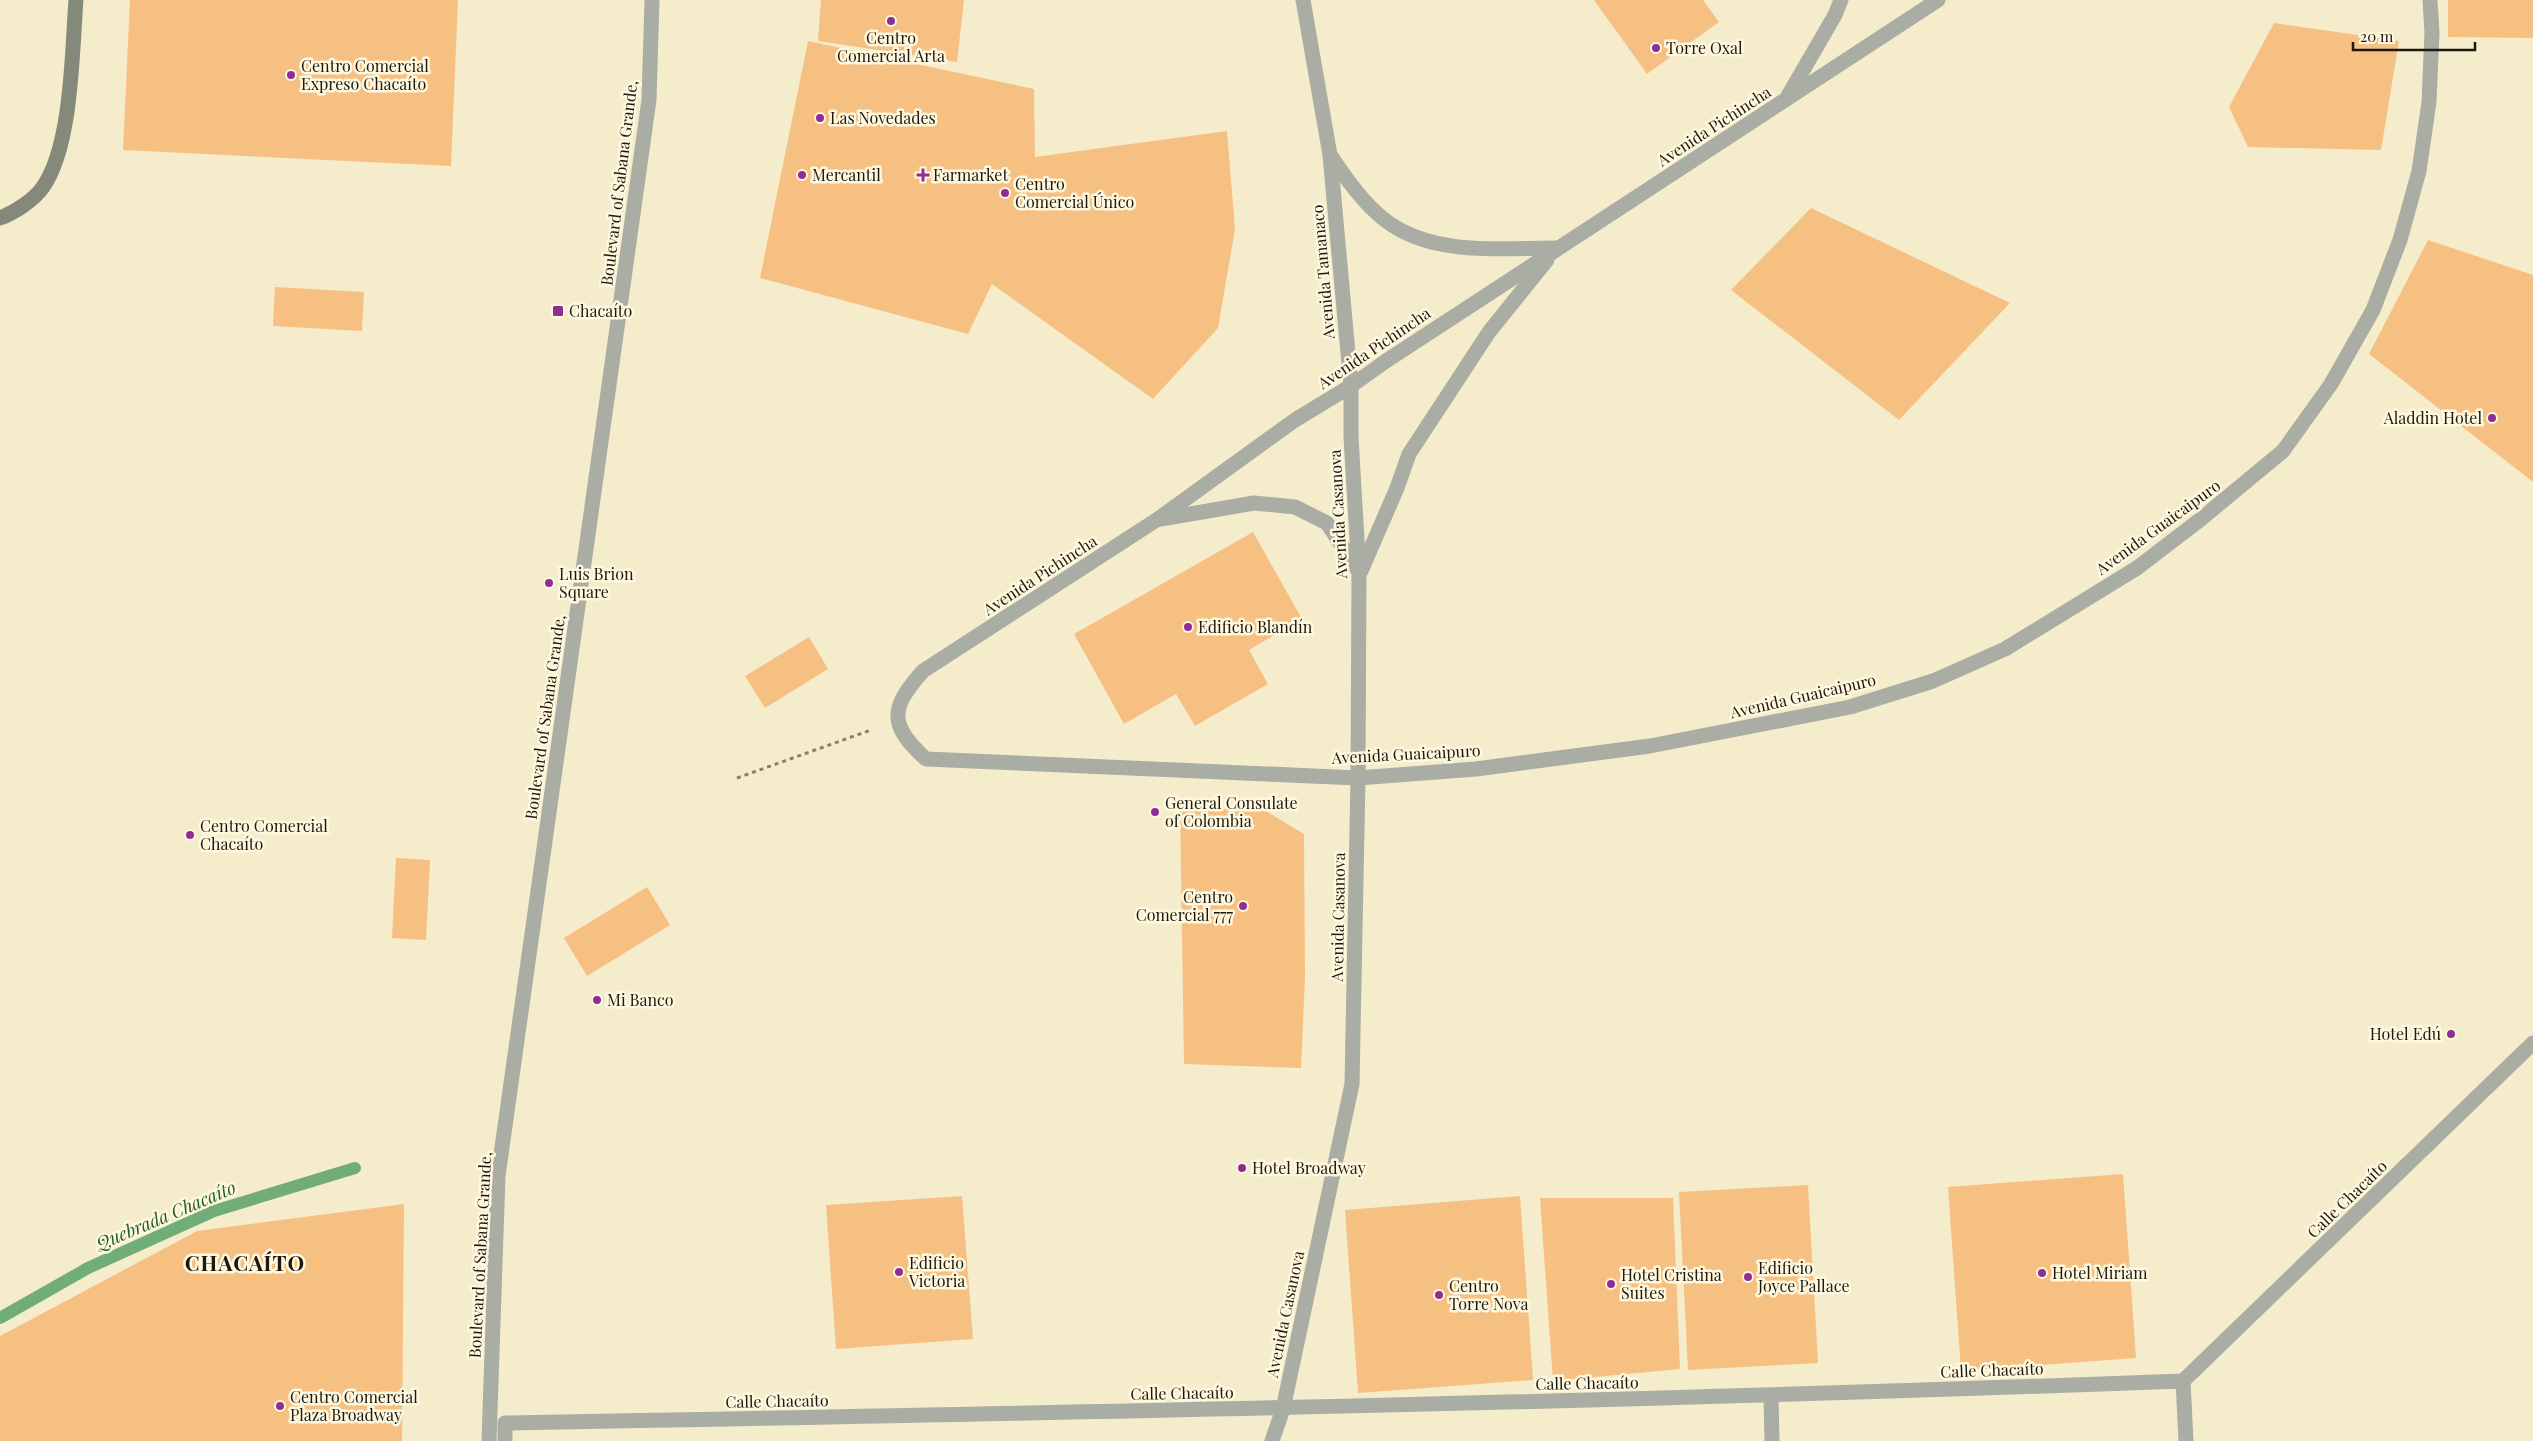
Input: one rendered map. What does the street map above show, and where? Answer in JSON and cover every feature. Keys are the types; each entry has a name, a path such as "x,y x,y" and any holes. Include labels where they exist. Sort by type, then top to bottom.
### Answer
{"main road":[{"path":"0,218 26,203 43,187 64,135 76,0"}],"street":[{"name":"Boulevard of Sabana Grande,","path":"489,1441 498,1176 649,100 652,0"},
{"name":"Avenida Tamanaco","path":"1303,0 1330,154 1351,386"},
{"path":"1786,100 1842,0"},
{"name":"Avenida Pichincha","path":"898,720 898,708 904,692 923,671 1158,519 1295,420 1351,386 1558,248 1938,0"},
{"name":"Avenida Guaicaipuro","path":"898,720 907,743 926,759 1358,778 1476,769 1650,746 1850,706 1933,680 2005,650 2137,568 2202,519 2284,451 2331,384 2373,310 2400,240 2419,170 2429,102 2432,33 2430,0"},
{"name":"Avenida Tamanaco","path":"1330,154 1361,195 1391,225 1417,237 1469,248 1558,248"},
{"path":"1360,573 1397,488 1409,454 1489,332 1558,248"},
{"name":"Avenida Casanova","path":"1272,1441 1283,1409 1352,1084 1360,573 1351,437 1351,386"},
{"path":"1158,519 1254,503 1295,507 1327,523 1360,573"},
{"name":"Calle Chacaíto","path":"505,1441 505,1423 1283,1409 1771,1396 2183,1381 2533,1043"},
{"path":"2183,1381 2186,1441"},
{"path":"1771,1396 1772,1441"}],"path":[{"path":"737,778 898,720"}],"shaded area":[{"path":"0,0 2533,0 2533,1441 0,1441"}],"building":[{"name":"Centro Comercial Expreso Chacaíto","path":"130,0 458,0 451,166 123,150"},
{"name":"Centro Comercial Arta","path":"821,0 964,0 957,62 818,41"},
{"name":"Torre Oxal","path":"1594,0 1703,0 1719,22 1647,74"},
{"path":"2448,0 2533,0 2533,38 2448,37"},
{"path":"2274,23 2399,41 2381,150 2248,147 2229,107"},
{"name":"Centro Comercial Único","path":"808,41 1034,89 1035,157 1227,131 1235,229 1218,328 1153,399 992,284 968,334 760,278"},
{"path":"1811,208 2010,303 1899,420 1731,290"},
{"name":"Aladdin Hotel","path":"2428,240 2533,275 2533,482 2369,354"},
{"path":"275,287 364,292 362,331 273,326"},
{"name":"Edificio Blandín","path":"1253,532 1302,619 1249,650 1268,684 1195,726 1176,694 1124,724 1074,634"},
{"path":"809,637 828,669 765,708 745,676"},
{"name":"Centro Comercial 777","path":"1180,807 1266,811 1304,834 1305,978 1301,1068 1184,1064"},
{"path":"396,858 430,860 426,940 392,938"},
{"path":"647,887 670,925 587,976 564,938"},
{"name":"Hotel Miriam","path":"2123,1174 2136,1358 1961,1371 1948,1187"},
{"name":"Edificio Joyce Pallace","path":"1808,1185 1818,1363 1688,1370 1679,1192"},
{"name":"Edificio Victoria","path":"962,1196 973,1339 836,1349 826,1205"},
{"name":"Centro Torre Nova","path":"1520,1196 1533,1380 1358,1393 1345,1210"},
{"name":"Hotel Cristina Suites","path":"1540,1198 1673,1198 1680,1369 1553,1381"},
{"path":"404,1204 402,1441 0,1441 0,1336 197,1231"}],"waterway":[{"name":"Quebrada Chacaíto","path":"0,1318 88,1268 214,1211 355,1168"}],"place":[{"name":"Centro Comercial Arta","path":"891,21"},
{"name":"Torre Oxal","path":"1656,48"},
{"name":"Centro Comercial Expreso Chacaíto","path":"291,75"},
{"name":"Las Novedades","path":"820,118"},
{"name":"Mercantil","path":"802,175"},
{"name":"Farmarket","path":"923,175"},
{"name":"Centro Comercial Único","path":"1005,193"},
{"name":"Chacaíto","path":"558,311"},
{"name":"Aladdin Hotel","path":"2492,418"},
{"name":"Luis Brion Square","path":"549,583"},
{"name":"Edificio Blandín","path":"1188,627"},
{"name":"General Consulate of Colombia","path":"1155,812"},
{"name":"Centro Comercial Chacaíto","path":"190,835"},
{"name":"Centro Comercial 777","path":"1243,906"},
{"name":"Mi Banco","path":"597,1000"},
{"name":"Hotel Edú","path":"2451,1034"},
{"name":"Hotel Broadway","path":"1242,1168"},
{"name":"Edificio Victoria","path":"899,1272"},
{"name":"Hotel Miriam","path":"2042,1273"},
{"name":"Edificio Joyce Pallace","path":"1748,1277"},
{"name":"Hotel Cristina Suites","path":"1611,1284"},
{"name":"Centro Torre Nova","path":"1439,1295"},
{"name":"Centro Comercial Plaza Broadway","path":"280,1406"}],"district":[{"name":"CHACAÍTO","path":"245,1264"}]}
